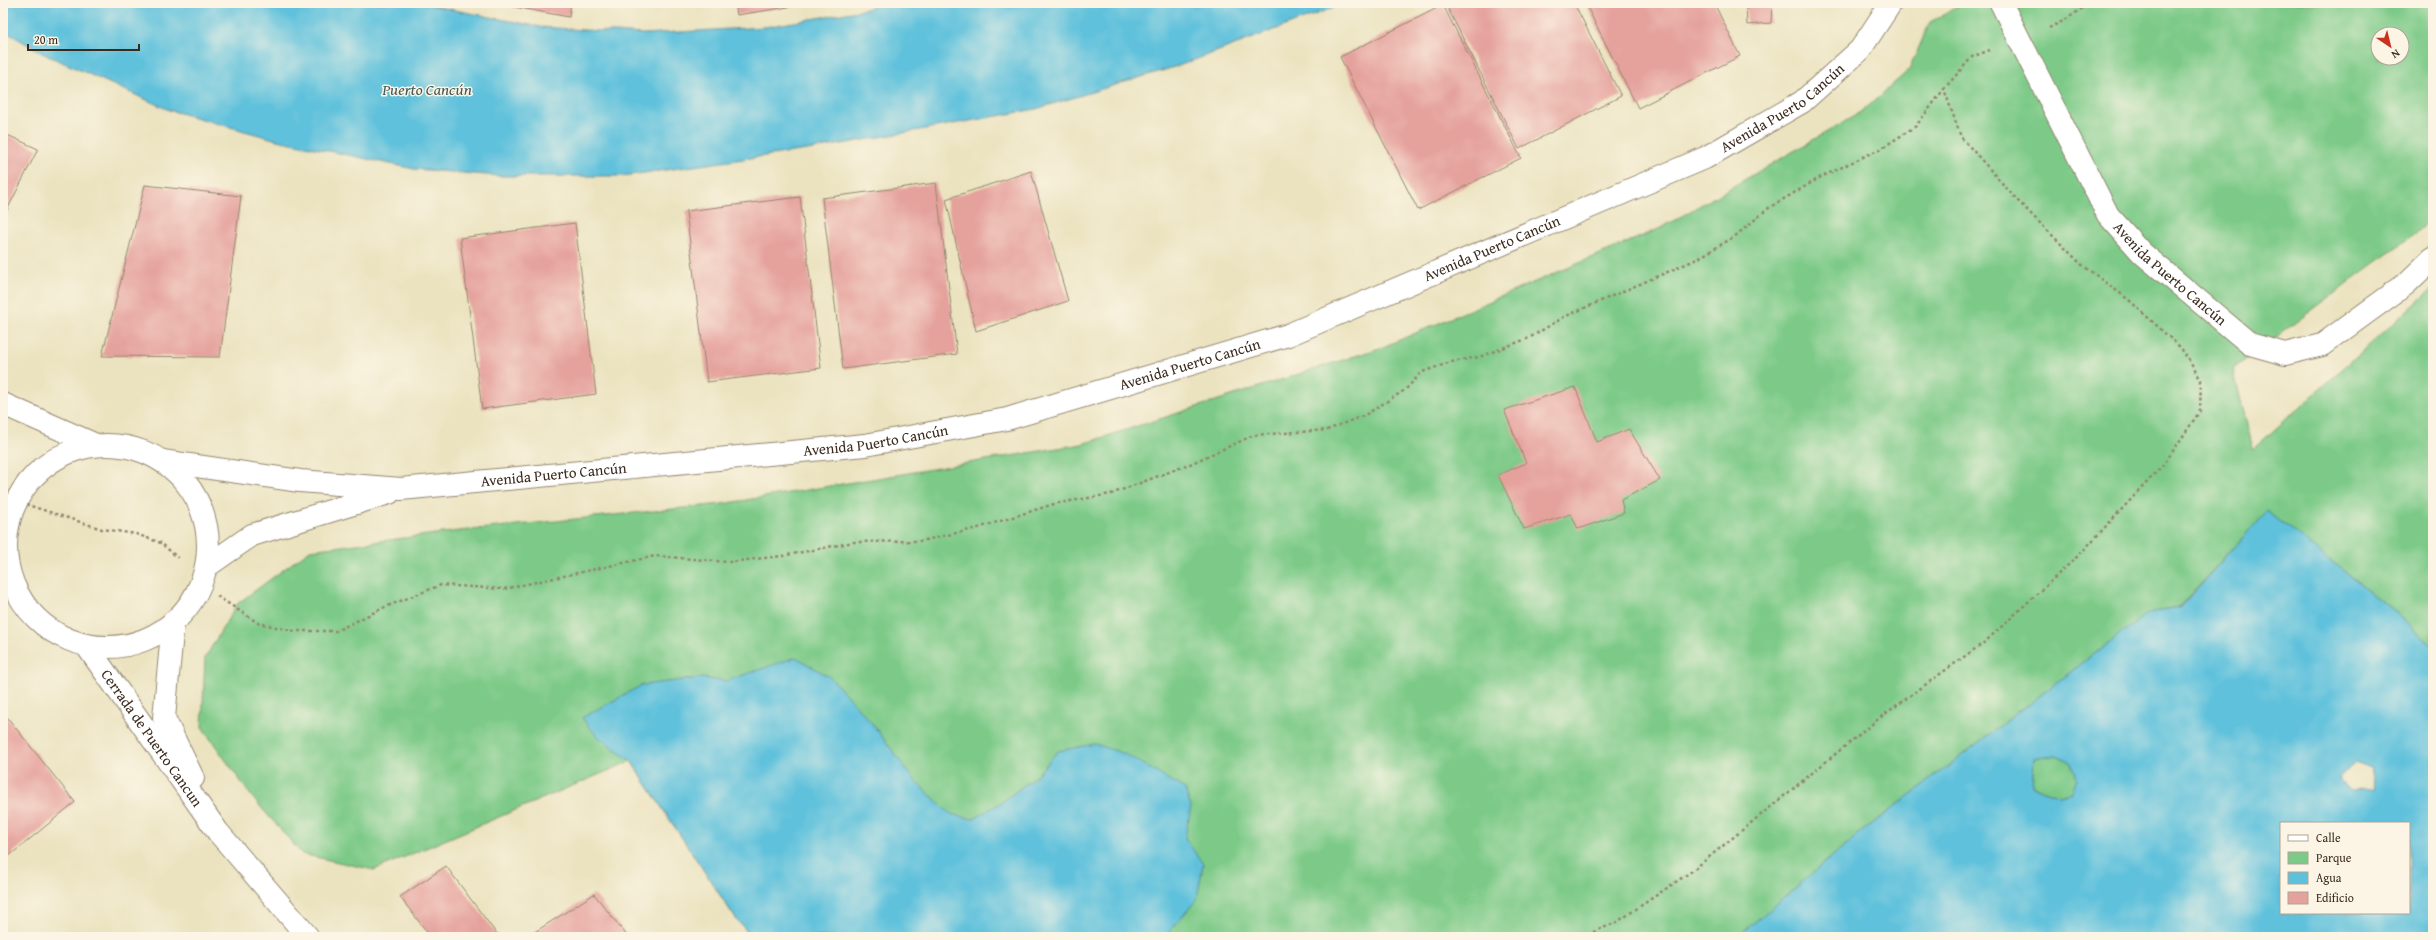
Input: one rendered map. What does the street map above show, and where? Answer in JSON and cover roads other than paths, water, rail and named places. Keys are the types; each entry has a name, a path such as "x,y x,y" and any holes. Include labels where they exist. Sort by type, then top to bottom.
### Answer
{"street":[{"name":"Avenida Puerto Cancún","path":"162,461 300,481 401,489 865,445 1007,419 1288,334 1705,158 1802,102 1860,50 1891,3"},
{"name":"Avenida Puerto Cancún","path":"2001,3 2108,215 2142,253 2250,344 2285,354 2322,345 2406,284 2433,258"},
{"path":"3,404 96,445"},
{"path":"96,445 130,447 162,461 185,481 200,507 207,536 206,567 199,587 188,606 173,622 147,638 117,647 86,645 49,630 22,602 5,563 6,532 16,502 36,473 64,454 96,445"},
{"name":"Avenida Puerto Cancún","path":"206,567 252,535 401,489"},
{"name":"Cerrada de Puerto Cancun","path":"173,622 164,718 218,832"},
{"name":"Cerrada de Puerto Cancun","path":"86,645 218,832 308,937"}],"water":[{"name":"Puerto Cancún","path":"3,3 419,3 541,27 643,34 765,27 852,12 891,3 1346,3 1181,65 1036,109 814,149 623,176 499,176 414,169 277,140 169,110 42,53 3,30"},
{"path":"2267,511 2384,603 2433,646 2433,937 1737,937 1860,833 2148,613 2179,608","holes":["2056,755 2072,762 2077,778 2071,792 2055,794 2041,790 2032,785 2034,759","2355,762 2371,768 2375,789 2351,791 2339,779"]},
{"path":"796,657 831,678 871,722 916,782 951,814 973,819 1002,802 1034,778 1058,751 1095,744 1125,754 1185,789 1191,807 1185,838 1203,864 1197,899 1165,937 755,937 738,922 631,761 597,736 582,718 642,685 700,678 726,681"}]}
